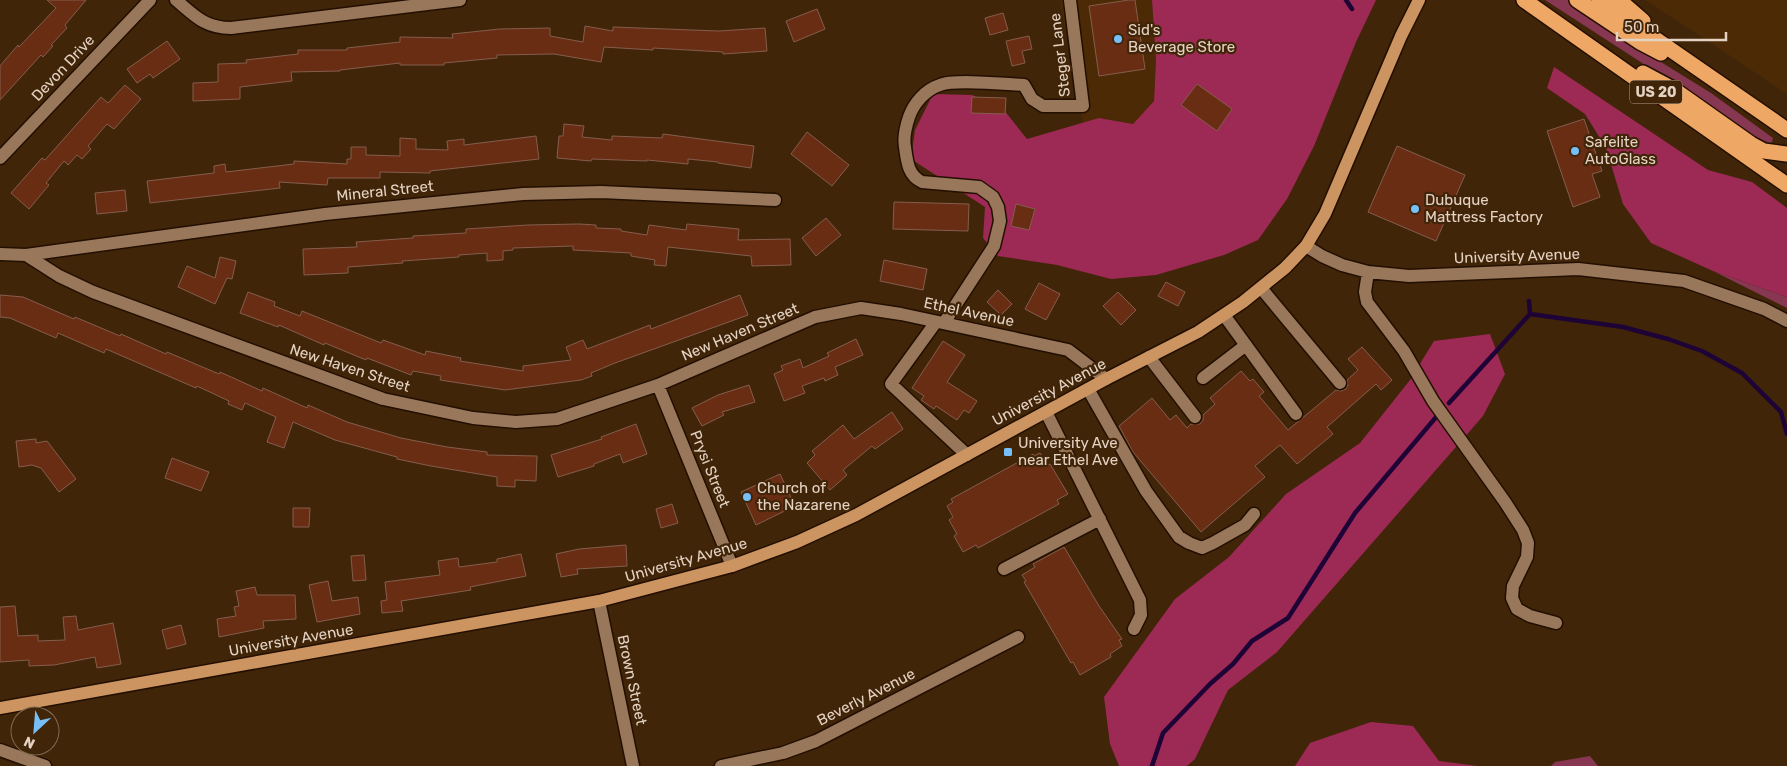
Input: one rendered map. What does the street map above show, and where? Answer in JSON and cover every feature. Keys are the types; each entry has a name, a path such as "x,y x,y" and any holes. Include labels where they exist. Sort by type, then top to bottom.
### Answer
{"highway":[{"name":"US 20","path":"1524,0 1784,177"},
{"path":"1577,0 1656,51 1695,67"},
{"name":"US 20","path":"1599,0 1787,130"},
{"path":"1619,0 1676,54"},
{"path":"1592,47 1673,89 1751,144 1764,150 1787,154"}],"main road":[{"name":"University Avenue","path":"0,708 599,601 732,566 797,542 856,515 1106,379 1198,332 1224,316 1285,268 1306,246 1325,214 1401,36 1420,0"}],"street":[{"name":"Devon Drive","path":"0,158 150,0"},
{"path":"176,0 200,20 220,28 231,28 460,0"},
{"name":"Steger Lane","path":"940,322 994,246 1000,221 998,207 993,197 979,187 922,182 915,179 908,168 904,141 912,107 924,94 940,84 954,82 1024,85 1032,99 1043,106 1083,106 1070,0"},
{"name":"Mineral Street","path":"0,254 26,255 324,214 523,194 601,192 775,200"},
{"name":"University Avenue","path":"1306,246 1342,265 1368,272 1409,276 1578,268 1684,281 1764,309 1787,321"},
{"name":"New Haven Street","path":"26,255 59,276 93,292 383,399 444,413 516,422 557,419 658,385 815,317"},
{"path":"1368,272 1365,292 1367,302 1404,351 1433,401 1505,502 1528,543 1527,557 1513,586 1512,598 1517,609 1530,616 1556,623"},
{"path":"1261,288 1340,383"},
{"name":"Ethel Avenue","path":"815,317 861,308 940,322 1068,350 1106,379"},
{"path":"1224,316 1296,414"},
{"path":"940,322 891,384 967,455"},
{"path":"1203,378 1246,346"},
{"path":"1149,357 1195,417"},
{"name":"Prysi Street","path":"658,385 732,566"},
{"path":"1088,389 1146,491 1179,537 1202,548 1213,544 1245,525 1254,514"},
{"path":"1046,412 1140,600 1141,615 1134,629"},
{"path":"1004,569 1100,519"},
{"name":"Brown Street","path":"599,601 633,766"},
{"name":"Beverly Avenue","path":"721,766 784,753 816,741 1018,637"},
{"path":"0,750 45,766"}],"shaded area":[{"path":"1061,0 1152,0 1156,60 1154,101 1133,124 1099,118 1083,123"},
{"path":"1152,0 1376,0 1356,42 1314,146 1287,199 1258,240 1224,255 1156,275 1111,279 1057,265 998,256 983,238 985,207 911,159 915,130 933,94 972,95 1004,110 1027,139 1099,118 1133,124 1154,101 1156,60"},
{"path":"1545,0 1568,0 1635,46 1711,93 1773,138 1772,142 1769,143 1752,137"},
{"path":"1645,0 1787,0 1787,94 1717,47"},
{"path":"1554,67 1708,170 1752,182 1787,208 1787,297 1713,271 1651,243 1623,204 1606,148 1585,114 1547,88"},
{"path":"1713,271 1787,297 1787,308"},
{"path":"1490,334 1505,374 1483,416 1277,652 1228,690 1195,759 1187,766 1119,766 1110,744 1104,697 1175,599 1229,557 1286,494 1360,443 1410,380 1434,341"},
{"path":"1371,722 1413,726 1439,761 1478,766 1295,766 1310,743"},
{"path":"1590,756 1598,766 1551,766 1555,762"}],"building":[{"path":"47,0 86,0 65,25 67,28 51,45 53,46 43,57 41,55 0,100 0,66 18,45 19,47 56,8"},
{"path":"1135,0 1145,69 1099,76 1089,6"},
{"path":"817,9 825,29 794,42 786,21"},
{"path":"1003,13 1008,30 990,35 985,18"},
{"path":"585,26 613,31 613,27 719,31 765,28 767,51 723,54 723,52 604,47 601,62 554,54 497,55 497,58 444,63 444,65 400,65 400,63 340,71 291,72 292,81 240,87 240,99 193,101 193,83 218,82 218,64 247,63 246,60 298,54 298,50 347,50 347,48 400,42 400,37 453,38 452,34 500,29 550,28 550,36 583,42"},
{"path":"1029,36 1032,49 1022,51 1025,63 1012,66 1006,41"},
{"path":"167,41 180,59 153,78 150,74 137,83 127,69"},
{"path":"1197,84 1232,109 1217,131 1181,105"},
{"path":"125,85 141,99 114,129 107,124 88,146 91,149 82,159 77,155 68,165 64,161 46,183 49,185 29,209 11,193 42,158 45,160 101,97 108,103"},
{"path":"972,97 1006,98 1005,114 971,113"},
{"name":"Safelite AutoGlass","path":"1584,119 1602,171 1592,174 1600,197 1573,207 1547,131"},
{"path":"564,124 584,126 582,137 612,140 612,136 662,138 663,134 754,146 751,168 688,159 688,164 647,160 592,159 591,161 557,158 559,136 563,136"},
{"path":"807,132 849,165 832,186 791,154"},
{"path":"536,136 539,159 430,171 430,173 380,172 380,178 328,178 327,185 279,182 280,188 150,203 147,181 214,173 214,166 225,164 226,172 294,164 294,161 347,164 347,159 351,159 351,147 366,147 366,155 400,156 400,138 416,139 416,149 448,150 447,141 464,139 464,145"},
{"path":"1397,146 1465,175 1436,241 1368,212"},
{"path":"125,190 127,211 97,214 95,193"},
{"path":"894,202 969,204 968,231 893,229"},
{"path":"1016,204 1035,209 1029,230 1011,226"},
{"path":"826,218 841,235 816,256 802,238"},
{"path":"579,224 596,225 596,228 621,229 621,231 647,235 649,225 686,230 687,224 739,229 738,240 790,239 791,265 752,266 751,256 668,247 666,266 654,265 655,260 631,256 631,253 573,250 573,246 513,248 513,250 503,251 503,260 487,261 487,253 459,255 459,257 348,267 348,273 304,275 303,249 357,247 356,242 466,233 466,229"},
{"path":"220,257 236,261 232,279 227,278 215,304 178,287 187,266 215,278"},
{"path":"884,260 927,269 923,290 880,281"},
{"path":"1166,282 1185,292 1178,306 1158,296"},
{"path":"1039,283 1060,294 1046,320 1025,309"},
{"path":"998,290 1012,304 1001,315 987,302"},
{"path":"248,292 275,302 274,306 300,316 302,311 381,343 383,340 425,355 426,351 461,358 460,361 523,371 523,366 571,360 566,347 583,340 587,349 650,325 651,329 740,295 748,315 615,363 591,373 592,376 581,380 505,390 440,380 441,376 413,371 411,375 367,358 366,360 325,343 324,345 279,325 278,327 240,313"},
{"path":"1118,292 1136,310 1121,325 1103,306"},
{"path":"0,295 23,297 74,319 75,317 120,336 121,334 166,354 167,352 219,374 220,372 262,391 263,388 307,408 308,405 347,422 401,438 487,452 487,455 537,456 536,481 515,480 515,487 497,486 497,477 397,459 397,457 335,440 293,422 284,448 267,442 276,417 245,403 242,410 228,404 229,401 197,386 196,388 106,349 104,353 58,333 56,338 10,318 0,317"},
{"path":"856,339 863,355 835,367 838,375 825,381 824,378 802,386 805,393 784,401 774,374 783,370 781,366 800,359 803,368 829,356 827,353"},
{"path":"943,341 965,355 947,382 977,401 969,413 964,410 957,420 936,406 934,409 921,400 924,396 912,388"},
{"path":"1362,347 1392,380 1381,390 1376,384 1327,427 1333,434 1297,464 1280,445 1255,466 1265,477 1201,532 1133,452 1119,426 1152,398 1170,420 1176,415 1187,428 1191,424 1200,424 1203,420 1203,415 1215,404 1210,398 1241,371 1250,381 1253,379 1264,392 1259,396 1288,430 1336,390 1346,389 1348,385 1347,380 1358,370 1348,359"},
{"path":"749,385 755,402 722,412 724,415 702,426 692,408 718,395"},
{"path":"892,412 903,429 875,449 872,446 843,470 847,475 830,490 807,463 815,455 812,451 843,425 854,439"},
{"path":"636,424 647,454 623,463 620,454 594,464 594,466 558,477 551,455 602,439 601,437"},
{"path":"36,439 36,443 47,441 76,479 59,492 41,468 32,465 19,467 16,441"},
{"path":"1040,453 1047,465 1050,464 1068,494 1057,500 1059,504 978,548 976,545 963,552 954,536 957,534 949,520 953,517 947,506 953,502 951,499 1033,454 1034,456"},
{"path":"172,458 209,472 201,491 165,478"},
{"path":"780,474 795,506 756,525 741,492"},
{"path":"672,504 678,523 661,528 656,509"},
{"path":"293,508 310,508 309,527 293,527"},
{"path":"626,545 627,566 577,569 578,574 561,577 556,554 579,549"},
{"path":"1064,547 1099,606 1122,639 1119,640 1122,646 1110,654 1111,657 1080,675 1073,662 1071,663 1024,582 1026,581 1022,575 1035,567 1033,564"},
{"path":"521,554 526,576 470,587 471,590 401,601 403,611 382,613 381,601 387,600 385,582 440,575 438,561 458,558 459,567 497,562 497,559"},
{"path":"364,555 366,580 353,581 351,556"},
{"path":"328,581 332,601 358,597 360,614 317,622 309,585"},
{"path":"255,587 257,595 295,595 296,619 263,621 264,628 219,637 217,619 236,616 234,607 239,606 236,591"},
{"path":"15,606 18,636 38,635 38,641 65,640 63,617 76,616 78,630 113,623 121,664 97,668 95,657 54,665 29,666 29,660 0,662 0,607"},
{"path":"181,625 186,644 167,649 162,630"}],"waterway":[{"path":"1346,0 1352,9"},
{"path":"1529,301 1530,314"},
{"path":"1530,314 1623,327 1668,339 1702,351 1742,373 1781,412 1787,434"},
{"path":"1449,403 1530,314"},
{"path":"1152,766 1163,733 1210,684 1233,664 1252,641 1288,618 1355,513 1437,416"}],"place":[{"name":"Sid's Beverage Store","path":"1118,39"},
{"name":"Safelite AutoGlass","path":"1575,151"},
{"name":"Dubuque Mattress Factory","path":"1415,209"},
{"name":"University Ave near Ethel Ave","path":"1008,452"},
{"name":"Church of the Nazarene","path":"747,497"}]}
